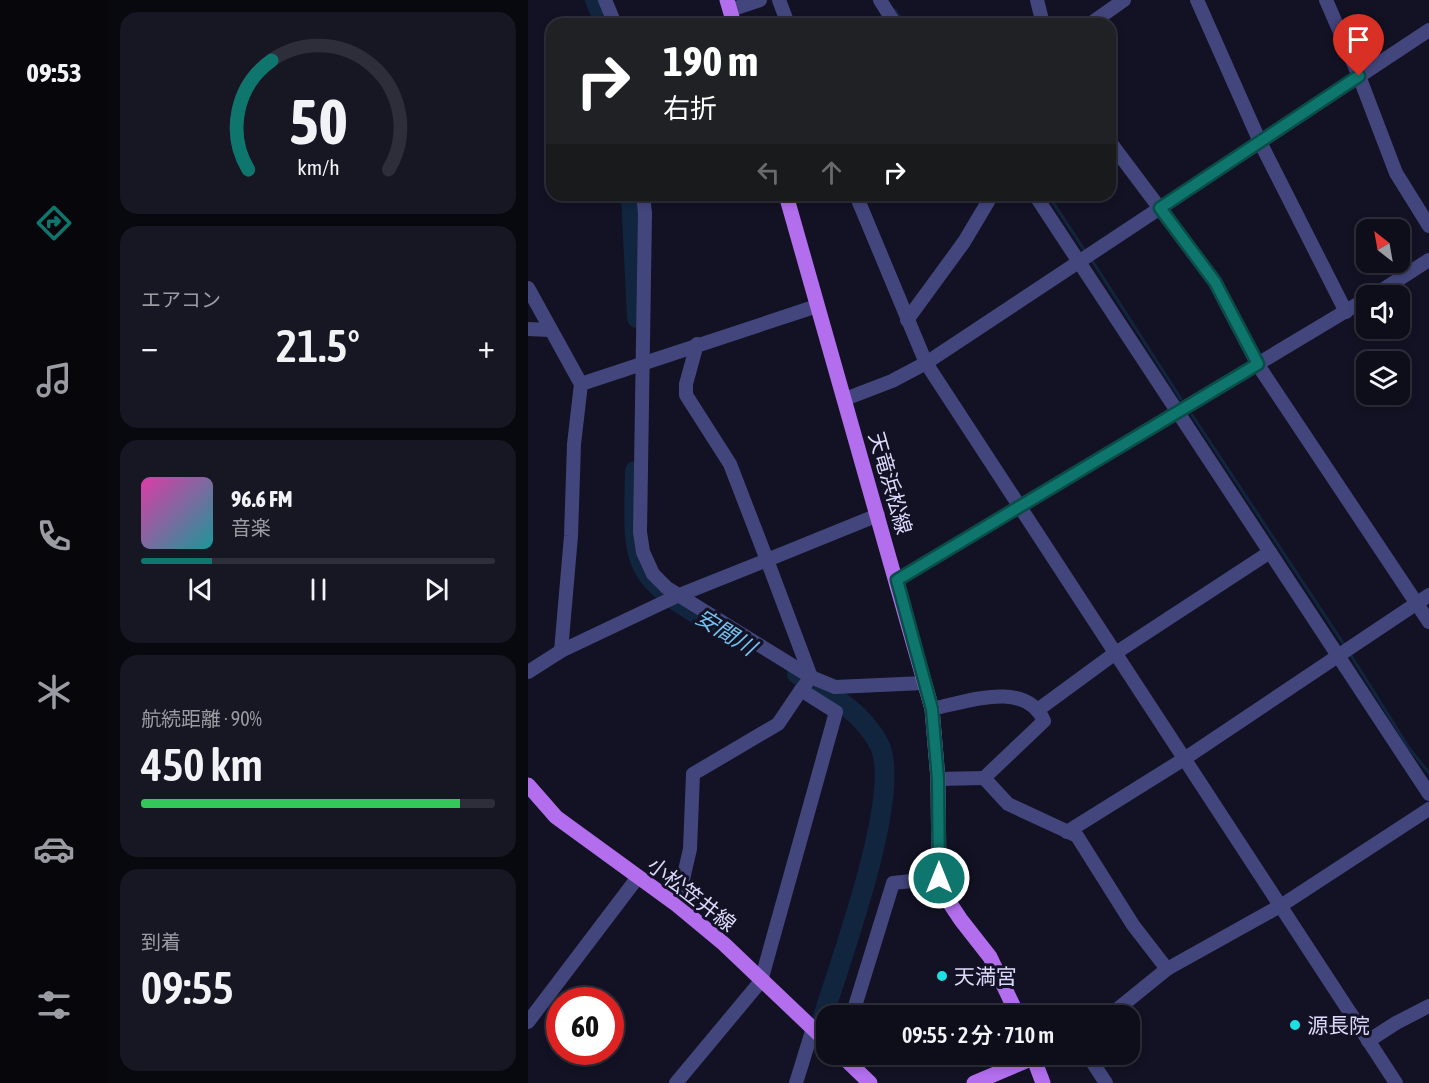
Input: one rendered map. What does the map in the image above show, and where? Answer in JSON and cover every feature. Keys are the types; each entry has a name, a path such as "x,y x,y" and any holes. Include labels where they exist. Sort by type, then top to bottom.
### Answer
{"main road":[{"name":"天竜浜松線","path":"788,201 932,709 938,779 939,878 947,899 990,957 1014,1005"},
{"name":"小松笠井線","path":"528,785 556,817 677,905 816,1031"},
{"path":"852,1065 870,1083"},
{"path":"974,1083 1015,1065"},
{"path":"1038,1065 1043,1083"}],"street":[{"path":"605,0 612,18"},
{"path":"731,11 760,0"},
{"path":"779,0 786,18"},
{"path":"880,0 891,18"},
{"path":"1037,0 1042,18"},
{"path":"1098,18 1124,0"},
{"path":"1197,0 1260,142 1346,312"},
{"path":"1326,0 1359,76 1396,173 1429,226"},
{"path":"845,399 892,381 926,363 1429,30"},
{"path":"1116,150 1215,282 1258,364 1429,622"},
{"path":"643,201 638,364 641,542 653,574 674,598 807,682 836,712 761,981 675,1083"},
{"path":"858,201 926,363 1114,654 1282,905 1396,1083"},
{"path":"907,320 964,242 988,201"},
{"path":"1040,201 1085,257 1178,412 1429,794"},
{"path":"1390,285 1429,260"},
{"path":"528,288 581,384 574,444 571,536 561,651"},
{"path":"581,384 696,344 817,306"},
{"path":"897,580 1356,306"},
{"path":"528,329 550,330"},
{"path":"696,344 686,395 730,464 767,560 807,682"},
{"path":"528,672 561,651 674,598 878,515"},
{"path":"1039,709 1114,654 1270,552"},
{"path":"1067,832 1184,759 1429,595"},
{"path":"807,682 835,687 924,683"},
{"path":"677,905 690,849 693,774 778,724 807,682"},
{"path":"932,709 991,697 1017,696 1039,709 1044,721 984,778 938,779"},
{"path":"984,778 1008,804 1077,836 1133,925 1167,969"},
{"path":"1123,1005 1167,969 1282,905 1429,808"},
{"path":"528,1022 638,877"},
{"path":"855,1005 893,883 939,878"},
{"path":"1368,1041 1429,1006"},
{"path":"796,1083 813,1028"},
{"path":"1095,1065 1106,1083"}],"waterway":[{"name":"安間川","path":"595,0 602,18"},
{"path":"895,10 901,18"},
{"name":"安間川","path":"631,201 637,318"},
{"path":"1052,201 1085,251"},
{"path":"1091,259 1181,399"},
{"path":"1192,415 1345,646"},
{"name":"安間川","path":"635,471 635,528 642,565 651,579 666,593 715,625"},
{"path":"1350,654 1409,748 1429,773"},
{"name":"安間川","path":"797,674 854,712 872,732 879,744 884,767 883,800 876,839 866,880 827,1005"}],"place":[{"name":"天満宮","path":"942,976"},
{"name":"源長院","path":"1295,1025"}],"route":[{"path":"939,878 938,779 932,709 897,580 949,551 1258,364 1215,282 1160,208 1359,76"}]}
